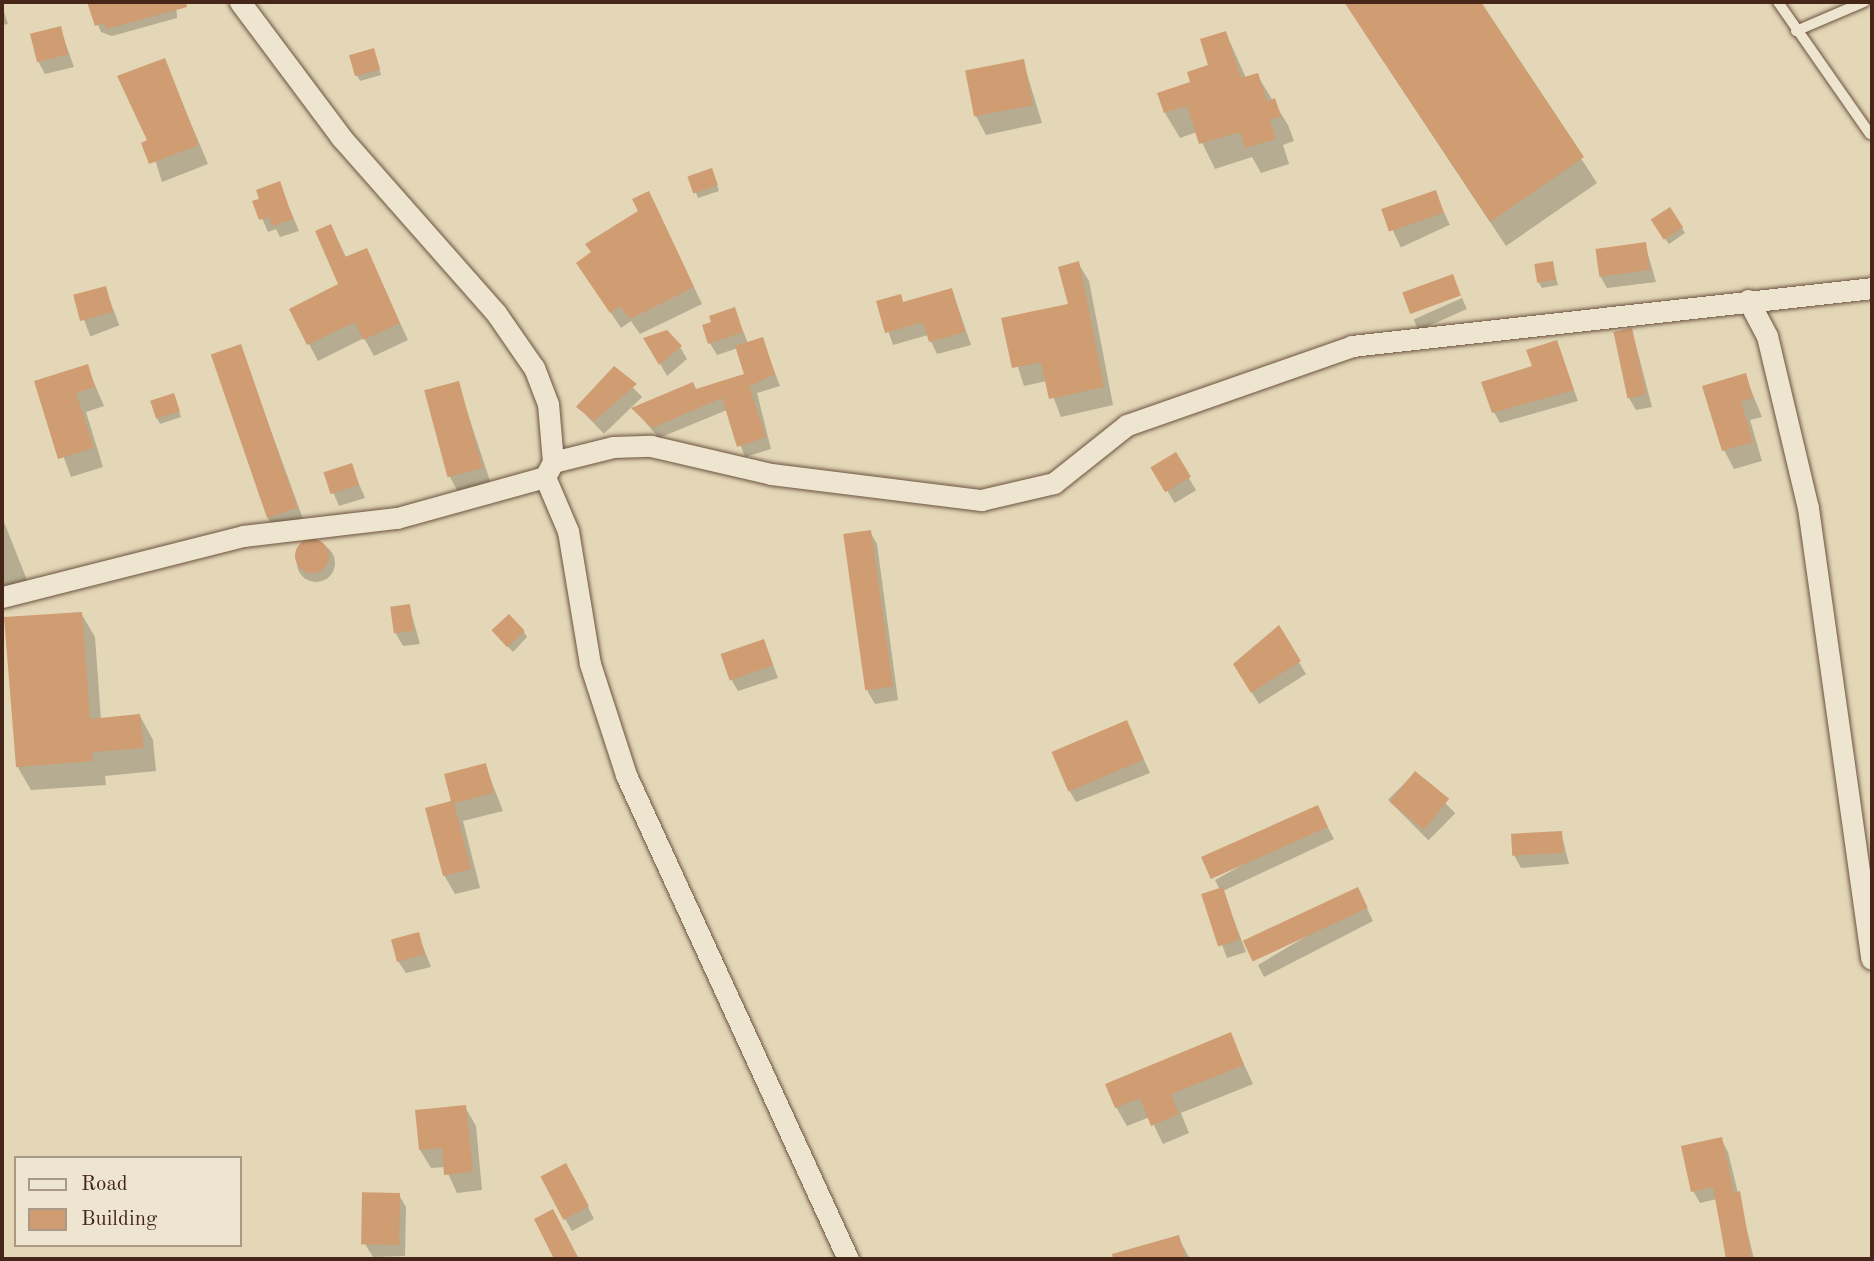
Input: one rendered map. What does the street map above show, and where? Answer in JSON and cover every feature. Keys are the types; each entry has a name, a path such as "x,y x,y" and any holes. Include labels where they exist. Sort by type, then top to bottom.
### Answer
{"street":[{"path":"240,2 341,137 496,313 534,368 548,404 549,470 568,531 572,582 590,664 626,775 848,1259"},
{"path":"2,597 243,536 397,518 613,447 650,446 823,483 993,498 1054,483 1128,425 1352,346 1872,288"},
{"path":"1748,300 1767,337 1808,508 1871,959"}],"lane":[{"path":"1778,2 1870,134"},
{"path":"1796,31 1864,2"}],"building":[{"path":"87,2 186,2 187,7 106,29 104,23 95,26"},
{"path":"1344,2 1481,2 1584,157 1490,222"},
{"path":"61,26 68,54 37,62 30,34"},
{"path":"1226,31 1241,78 1258,73 1267,101 1275,98 1281,116 1270,120 1276,139 1245,148 1240,132 1199,144 1187,106 1164,113 1157,93 1190,82 1187,72 1208,65 1200,39"},
{"path":"374,48 380,69 355,76 349,55"},
{"path":"165,58 199,145 149,164 141,143 147,140 117,76"},
{"path":"1024,59 1033,105 974,117 965,70"},
{"path":"712,168 718,185 693,193 687,176"},
{"path":"280,181 293,219 272,226 269,217 259,220 252,201 259,199 256,190"},
{"path":"1436,190 1444,213 1389,232 1381,209"},
{"path":"649,191 694,287 630,319 620,306 610,313 576,263 591,252 585,244 638,211 632,199"},
{"path":"1670,207 1683,227 1664,240 1651,220"},
{"path":"331,224 345,257 367,248 400,323 363,340 355,322 307,345 289,309 338,284 315,231"},
{"path":"1646,242 1650,270 1599,277 1595,249"},
{"path":"1079,261 1104,387 1049,399 1041,362 1012,368 1001,318 1068,304 1058,267"},
{"path":"1553,261 1556,280 1537,283 1534,264"},
{"path":"1453,274 1461,296 1410,314 1402,292"},
{"path":"106,286 113,312 80,321 73,295"},
{"path":"952,288 965,332 929,342 923,322 885,333 876,301 901,294 903,302"},
{"path":"735,307 743,332 708,344 702,325 711,322 709,316"},
{"path":"1632,328 1646,395 1628,398 1613,332"},
{"path":"667,330 682,346 659,365 643,338"},
{"path":"763,337 775,374 749,387 766,437 737,447 722,398 652,428 631,408 693,382 696,389 744,374 735,346"},
{"path":"1557,340 1574,390 1492,413 1481,382 1532,366 1526,350"},
{"path":"241,344 297,508 267,518 211,354"},
{"path":"88,364 95,387 76,393 94,448 58,459 34,381"},
{"path":"614,366 637,384 594,421 576,407"},
{"path":"1746,373 1753,398 1741,401 1753,442 1722,451 1702,386"},
{"path":"459,381 482,468 448,477 424,390"},
{"path":"174,393 180,411 156,419 150,401"},
{"path":"1176,452 1191,477 1165,492 1150,467"},
{"path":"352,463 359,485 331,494 323,472"},
{"path":"871,530 893,686 865,690 843,534"},
{"path":"312,539 324,544 329,556 324,568 312,573 300,568 295,556 300,544"},
{"path":"410,604 414,631 394,634 390,607"},
{"path":"82,612 90,719 140,714 144,748 92,752 93,761 16,767 4,617"},
{"path":"509,614 525,631 507,647 491,630"},
{"path":"1279,625 1301,661 1251,693 1233,664"},
{"path":"764,639 773,665 730,680 721,654"},
{"path":"1127,720 1144,760 1068,792 1052,752"},
{"path":"486,763 494,793 454,803 471,869 443,876 425,808 451,801 444,774"},
{"path":"1415,771 1449,799 1424,830 1390,802"},
{"path":"1318,805 1328,827 1211,879 1201,857"},
{"path":"1562,831 1563,853 1512,856 1511,834"},
{"path":"1223,887 1240,939 1218,946 1201,894"},
{"path":"1358,887 1368,908 1253,962 1243,941"},
{"path":"419,932 425,954 397,962 391,940"},
{"path":"1231,1032 1244,1065 1171,1094 1179,1114 1151,1126 1140,1098 1115,1108 1105,1084"},
{"path":"466,1105 473,1172 444,1175 442,1148 419,1150 415,1110"},
{"path":"1722,1137 1734,1193 1740,1191 1752,1259 1726,1259 1713,1187 1691,1192 1681,1146"},
{"path":"566,1163 589,1206 563,1220 540,1177"},
{"path":"362,1192 400,1193 399,1245 361,1244"},
{"path":"553,1209 579,1259 554,1259 534,1219"},
{"path":"1179,1235 1186,1259 1113,1259 1112,1254"}]}
